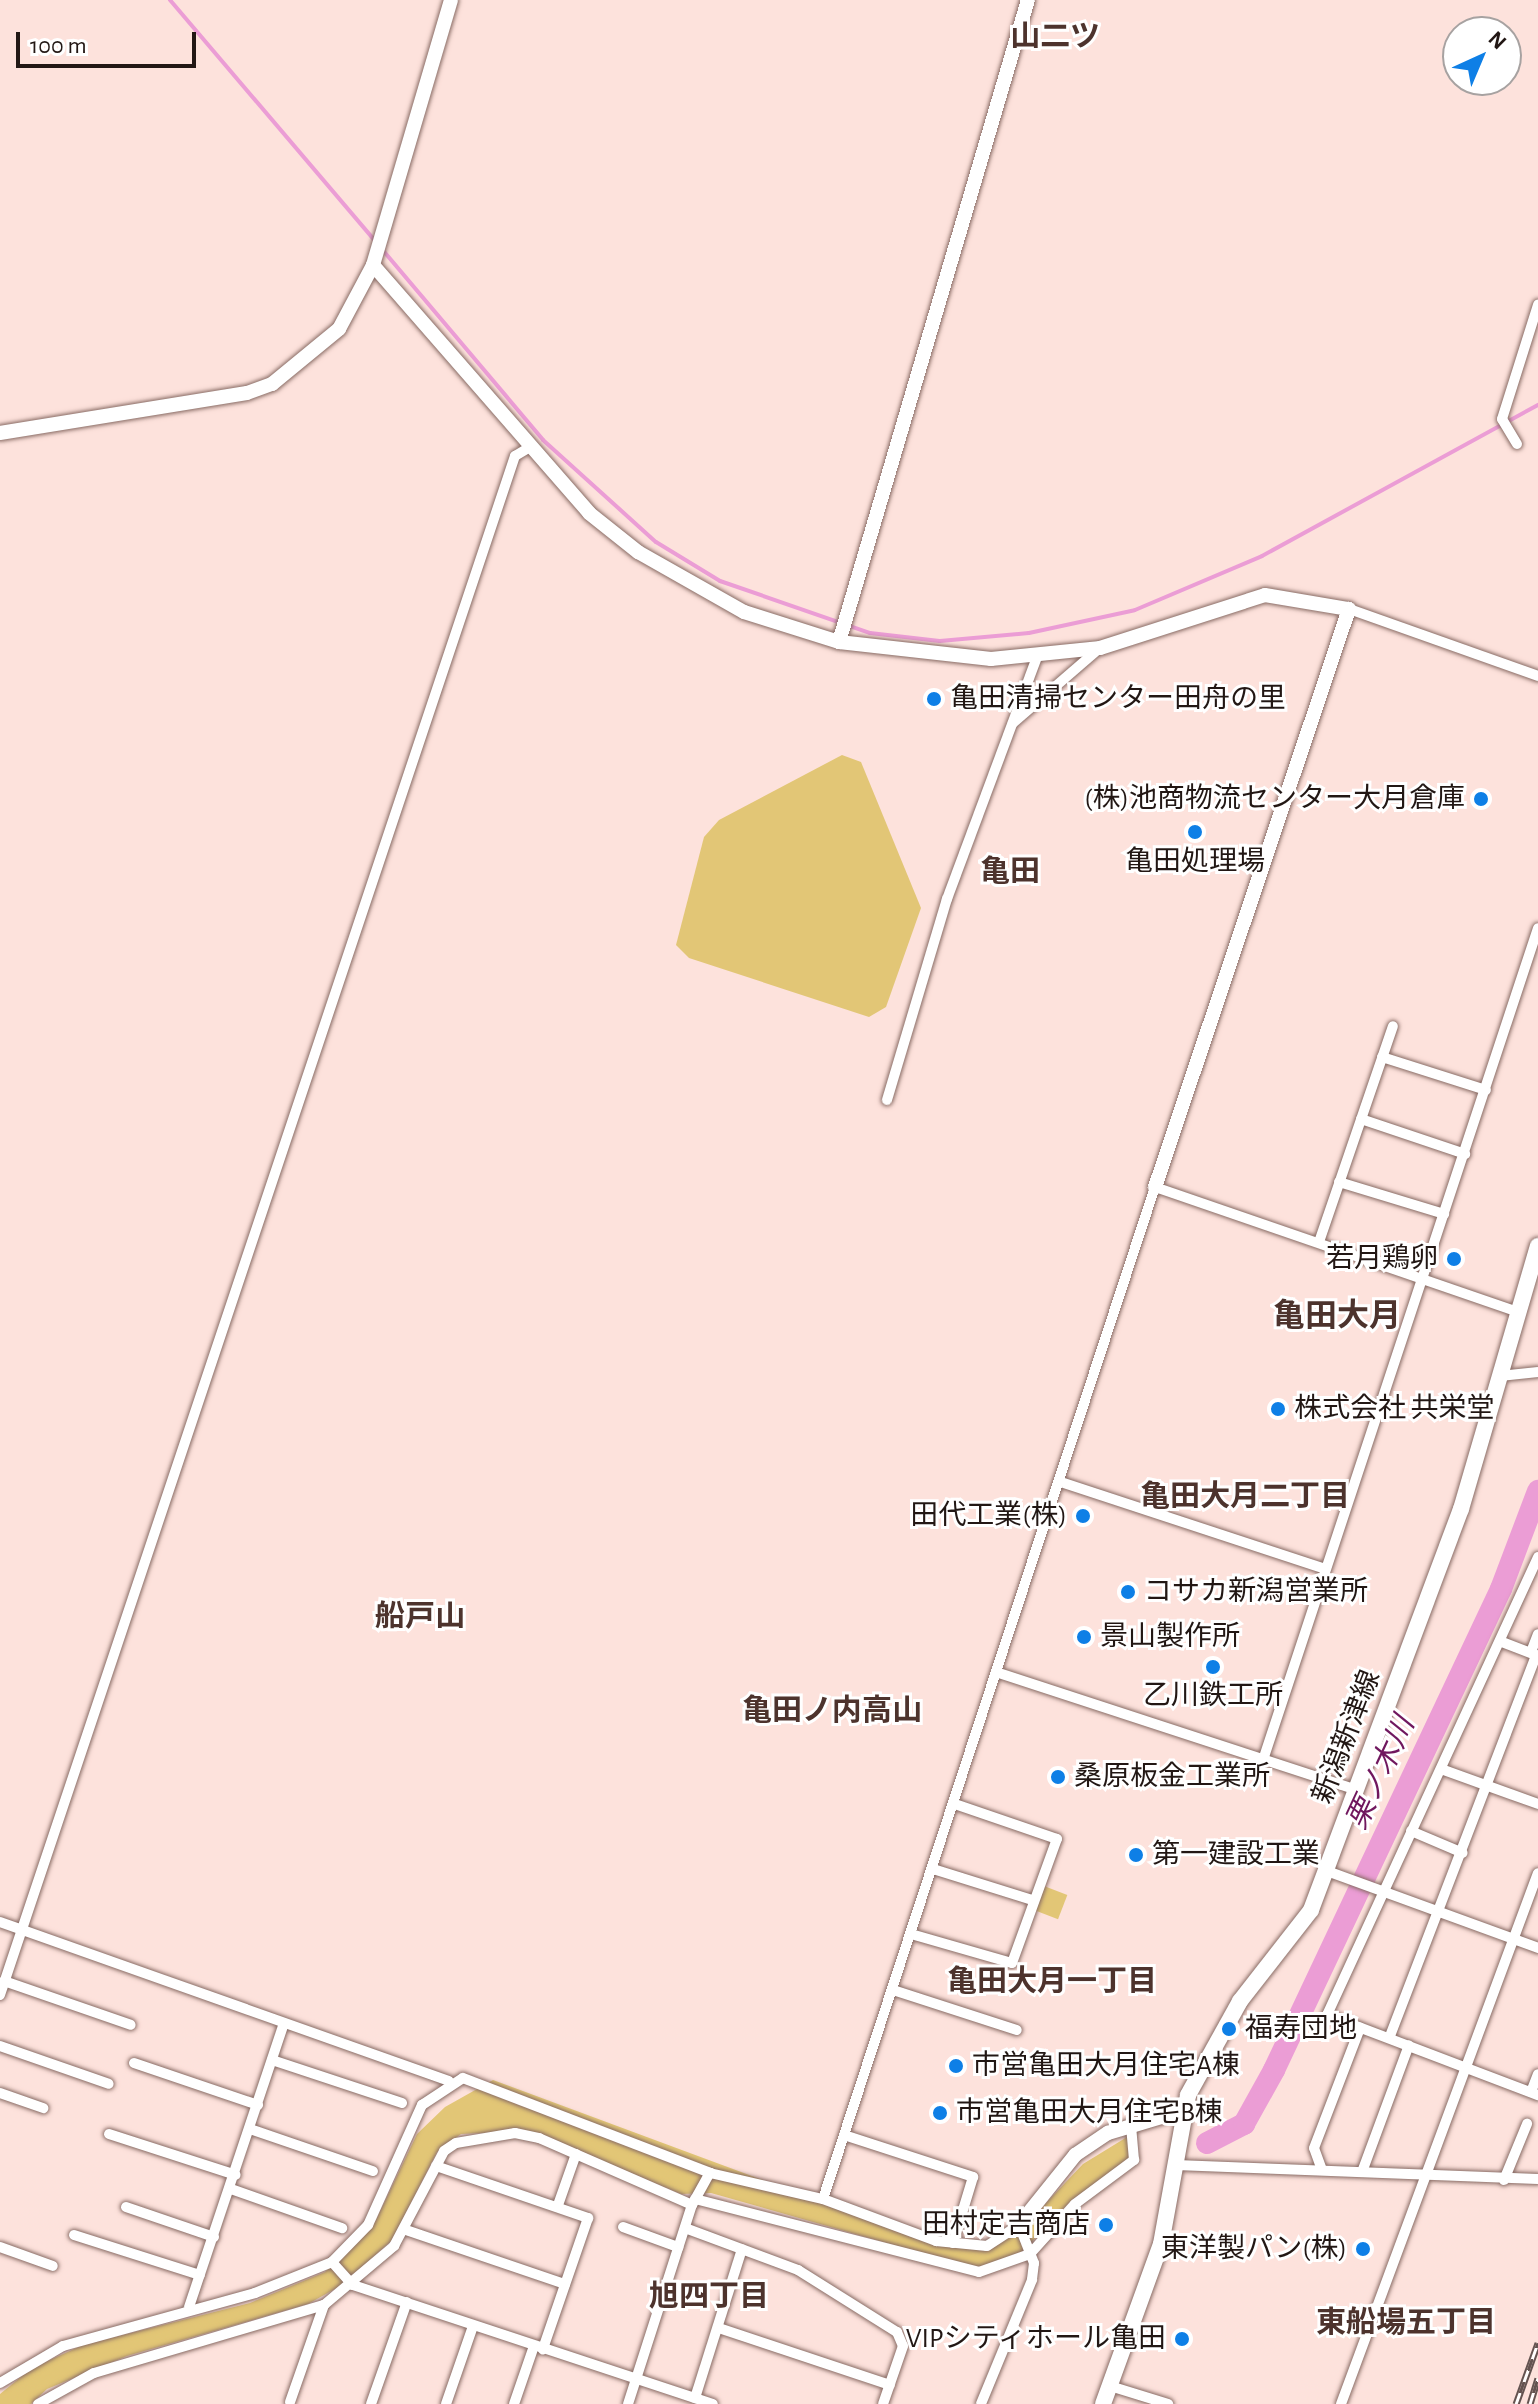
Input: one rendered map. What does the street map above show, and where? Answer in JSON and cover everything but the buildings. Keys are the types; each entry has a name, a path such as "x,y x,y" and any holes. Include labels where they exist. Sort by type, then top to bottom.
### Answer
{"main road":[{"name":"新潟新津線","path":"1103,2404 1161,2244 1185,2110 1208,2051 1311,1910 1327,1871 1461,1509 1538,1246"}],"street":[{"path":"0,433 261,388 351,316 374,260 451,0"},
{"path":"840,639 1028,0"},
{"path":"374,260 530,447 638,552 744,612 840,639 945,659 1037,657 1100,648 1265,595 1349,609 1538,676"},
{"path":"1517,444 1502,419 1538,305"},
{"path":"0,1994 515,456 530,447"},
{"path":"823,2199 996,1672 1064,1483 1155,1187 1349,609"},
{"path":"1012,725 1100,648"},
{"path":"887,1100 947,899 1037,657"},
{"path":"1263,1760 1538,928"},
{"path":"1319,1242 1393,1026"},
{"path":"1382,1057 1486,1090"},
{"path":"1361,1119 1465,1154"},
{"path":"1339,1182 1444,1214"},
{"path":"1155,1187 1518,1312"},
{"path":"1500,1376 1538,1372"},
{"path":"1064,1483 1325,1569"},
{"path":"1538,1557 1502,1642 1411,1831 1377,1886 1327,2015 1390,2036 1535,2094 1538,2074"},
{"path":"1390,2036 1463,1853 1485,1785 1535,1654 1538,1634"},
{"path":"1502,1642 1535,1654"},
{"path":"996,1672 1355,1789"},
{"path":"1441,1769 1538,1804"},
{"path":"911,1934 1012,1963 1032,1900 1057,1839 955,1804"},
{"path":"1411,1831 1463,1853"},
{"path":"933,1869 1032,1900"},
{"path":"1327,1871 1347,1875 1538,1948"},
{"path":"1341,2404 1463,2065 1538,1873"},
{"path":"0,1922 449,2081 477,2079 710,2173 823,2199 953,2243 987,2246 1019,2225 1075,2155 1131,2126 1185,2110"},
{"path":"4,1981 131,2025"},
{"path":"893,1990 1017,2030"},
{"path":"189,2307 236,2175 284,2023"},
{"path":"1322,2170 1314,2148 1360,2028"},
{"path":"1362,2172 1409,2045"},
{"path":"0,2046 109,2084"},
{"path":"272,2060 402,2103"},
{"path":"134,2063 258,2105"},
{"path":"0,2383 48,2352 189,2307 255,2293 332,2262 368,2225 422,2105 449,2081"},
{"path":"0,2093 43,2108"},
{"path":"1504,2180 1527,2124"},
{"path":"38,2404 94,2373 324,2305 353,2285 406,2230 436,2166 456,2143 515,2133 694,2202 979,2272 1030,2254 1075,2204 1134,2160 1131,2126"},
{"path":"250,2129 373,2171"},
{"path":"109,2134 236,2175"},
{"path":"844,2135 973,2177 953,2243"},
{"path":"558,2205 576,2154"},
{"path":"1176,2165 1538,2179"},
{"path":"436,2166 558,2205 588,2218 565,2284 514,2404"},
{"path":"628,2404 678,2247 694,2202 710,2173"},
{"path":"231,2189 342,2228"},
{"path":"126,2207 214,2237"},
{"path":"981,2404 1032,2280 1030,2254 1019,2225"},
{"path":"623,2227 678,2247"},
{"path":"685,2228 798,2270 897,2332 903,2346 883,2404"},
{"path":"406,2230 565,2284"},
{"path":"74,2235 200,2275"},
{"path":"0,2247 53,2266"},
{"path":"695,2398 742,2249"},
{"path":"332,2262 353,2285 713,2404"},
{"path":"371,2404 407,2302"},
{"path":"290,2402 324,2305"},
{"path":"446,2404 473,2326"},
{"path":"719,2328 890,2385"},
{"path":"1110,2386 1168,2404"}],"shaded area":[{"path":"842,755 861,762 921,908 886,1007 869,1017 689,958 676,945 704,837 719,820"},
{"path":"1044,1886 1067,1895 1058,1919 1035,1910"},
{"path":"493,2080 932,2243 988,2250 1027,2223 1083,2164 1127,2137 1132,2149 1128,2161 1072,2200 1021,2253 978,2269 711,2193 681,2194 530,2131 461,2134 437,2152 392,2240 342,2285 308,2304 127,2356 47,2389 31,2404 0,2404 0,2394 32,2368 83,2345 250,2303 325,2272 376,2220 417,2134 445,2107"}],"waterway":[{"path":"170,0 376,242"},
{"path":"381,248 543,440 656,542 720,581 870,633 940,641 1029,633 1135,610 1262,556 1538,405"},
{"name":"栗ノ木川","path":"1207,2143 1244,2124 1274,2070 1501,1589 1538,1491"}],"railway":[{"path":"1516,2404 1538,2343"},
{"path":"1530,2404 1538,2378"}],"place":[{"name":"亀田清掃センター田舟の里","path":"934,699"},
{"name":"(株)池商物流センター大月倉庫","path":"1481,799"},
{"name":"亀田処理場","path":"1195,832"},
{"name":"若月鶏卵","path":"1454,1259"},
{"name":"株式会社 共栄堂","path":"1278,1409"},
{"name":"田代工業(株)","path":"1083,1516"},
{"name":"コサカ新潟営業所","path":"1128,1592"},
{"name":"景山製作所","path":"1084,1637"},
{"name":"乙川鉄工所","path":"1213,1667"},
{"name":"桑原板金工業所","path":"1058,1777"},
{"name":"第一建設工業","path":"1136,1855"},
{"name":"福寿団地","path":"1229,2029"},
{"name":"市営亀田大月住宅A棟","path":"956,2066"},
{"name":"市営亀田大月住宅B棟","path":"940,2113"},
{"name":"田村定吉商店","path":"1106,2225"},
{"name":"東洋製パン(株)","path":"1363,2249"},
{"name":"VIPシティホール亀田","path":"1182,2339"}],"district":[{"name":"山二ツ","path":"1055,37"},
{"name":"亀田","path":"1010,872"},
{"name":"亀田大月","path":"1337,1316"},
{"name":"亀田大月二丁目","path":"1245,1497"},
{"name":"船戸山","path":"420,1617"},
{"name":"亀田ノ内高山","path":"832,1711"},
{"name":"亀田大月一丁目","path":"1052,1982"},
{"name":"旭四丁目","path":"709,2297"},
{"name":"東船場五丁目","path":"1406,2323"}]}
